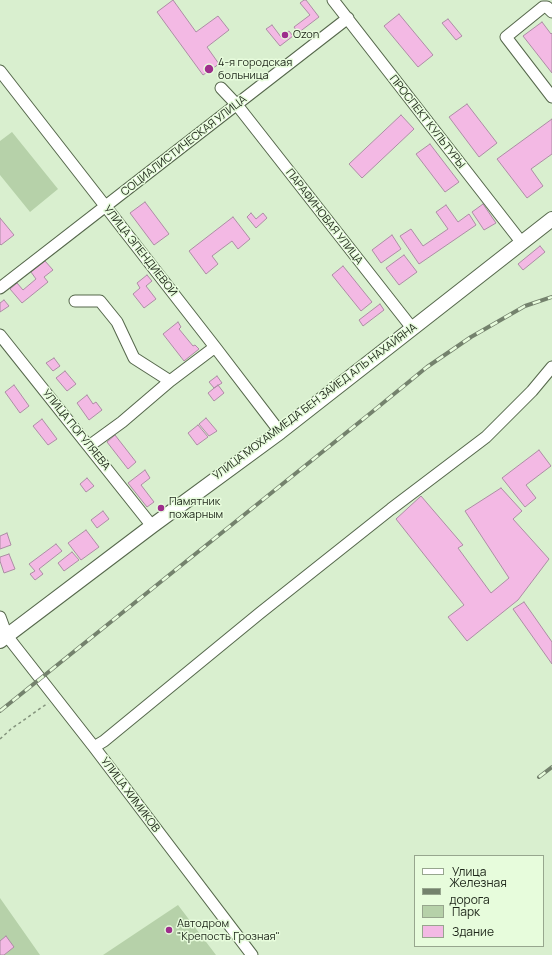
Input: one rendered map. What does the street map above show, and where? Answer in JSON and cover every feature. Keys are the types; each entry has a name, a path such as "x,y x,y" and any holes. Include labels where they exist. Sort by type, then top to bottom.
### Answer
{"main road":[{"name":"УЛИЦА МОХАММЕДА БЕН ЗАЙЕД АЛЬ НАХАЙЯНА","path":"3,638 280,432 552,219"}],"street":[{"name":"ПРОСПЕКТ КУЛЬТУРЫ","path":"333,0 522,243"},
{"path":"552,12 547,7 544,7 506,36 552,97"},
{"name":"СОЦИАЛИСТИЧЕСКАЯ УЛИЦА","path":"0,288 348,18"},
{"name":"УЛИЦА ЭПЕНДИЕВОЙ","path":"0,71 215,346 280,432"},
{"name":"ПАРАФИНОВАЯ УЛИЦА","path":"221,88 237,105 412,328"},
{"path":"75,301 100,301 117,322 134,358 170,381"},
{"name":"УЛИЦА ПОГУЛЯЕВА","path":"0,335 152,526"},
{"path":"89,446 122,422 170,381 215,346"},
{"path":"94,747 104,741 260,613 391,509 486,437 532,391 552,367"},
{"name":"УЛИЦА ХИМИКОВ","path":"0,617 3,638 56,698 252,955"}],"path":[{"path":"0,739 11,729 56,698"}],"green space":[{"path":"12,132 58,189 30,212 0,175 0,141"},
{"path":"0,898 40,955 0,955"},
{"name":"Автодром \"Крепость Грозная\"","path":"178,905 216,955 103,955"}],"building":[{"path":"173,0 196,32 218,16 229,30 207,47 219,64 203,75 157,12"},
{"path":"306,0 319,17 298,33 294,27 310,15 300,3"},
{"path":"399,14 433,55 418,67 384,26"},
{"path":"448,19 462,36 456,40 442,23"},
{"path":"542,22 551,34 552,33 552,73 523,36"},
{"path":"272,25 281,37 289,31 293,36 280,46 266,29"},
{"path":"467,104 497,143 479,157 449,117"},
{"path":"401,115 414,129 362,178 349,164"},
{"path":"552,119 552,154 531,169 543,186 527,198 497,159"},
{"path":"430,144 459,182 445,192 416,154"},
{"path":"145,202 169,234 154,245 130,213"},
{"path":"483,204 496,223 484,230 472,212"},
{"path":"446,205 458,222 469,214 476,225 419,264 400,236 411,229 423,246 448,229 436,212"},
{"path":"251,213 256,219 263,213 267,218 256,228 247,217"},
{"path":"233,217 250,239 238,249 232,241 212,256 218,264 206,274 189,251"},
{"path":"0,218 14,235 1,245 0,244"},
{"path":"392,235 401,249 381,263 372,250"},
{"path":"540,246 545,252 523,270 518,264"},
{"path":"404,255 417,272 399,285 386,268"},
{"path":"45,261 53,270 44,277 48,282 22,303 10,289 17,283 23,290 36,279 31,272"},
{"path":"343,266 372,302 361,311 332,275"},
{"path":"147,275 152,281 146,286 156,299 144,308 133,294 140,288 137,283"},
{"path":"4,300 9,306 0,312 0,303"},
{"path":"380,304 384,310 363,326 359,320"},
{"path":"178,322 181,327 179,329 193,346 195,345 199,349 184,361 163,334"},
{"path":"54,358 60,366 53,371 46,363"},
{"path":"65,371 76,384 67,391 56,378"},
{"path":"217,376 222,383 214,388 209,382"},
{"path":"14,385 29,406 20,413 5,392"},
{"path":"218,385 224,393 214,401 208,393"},
{"path":"87,395 93,404 96,402 102,410 89,420 77,403"},
{"path":"206,418 217,431 209,436 199,424"},
{"path":"42,419 57,439 48,445 33,426"},
{"path":"198,425 208,437 197,445 188,433"},
{"path":"115,435 136,462 128,469 107,442"},
{"path":"539,450 551,466 526,485 536,498 525,507 502,478"},
{"path":"145,470 150,478 141,485 154,502 147,507 128,483"},
{"path":"87,478 94,486 86,492 80,484"},
{"path":"501,488 522,511 513,519 549,559 518,600 467,641 448,617 464,605 396,519 421,496 463,545 458,548 491,593 509,578 465,511"},
{"path":"103,511 109,519 97,528 91,520"},
{"path":"86,530 99,547 81,560 68,543"},
{"path":"7,533 11,545 0,549 0,536"},
{"path":"56,544 62,551 39,569 43,574 35,580 30,574 35,571 29,564"},
{"path":"72,552 79,560 64,571 58,563"},
{"path":"9,554 15,569 4,573 0,557"},
{"path":"524,602 552,642 552,664 513,609"},
{"path":"6,936 14,947 4,955 0,955 0,941"}],"railway":[{"path":"0,711 427,367 471,337 525,306 552,297"},
{"path":"539,777 552,767"}],"place":[{"name":"Ozon","path":"285,35"},
{"name":"4-я городская больница","path":"209,69"},
{"name":"Памятник пожарным","path":"161,508"},
{"name":"Автодром \"Крепость Грозная\"","path":"169,930"}]}
